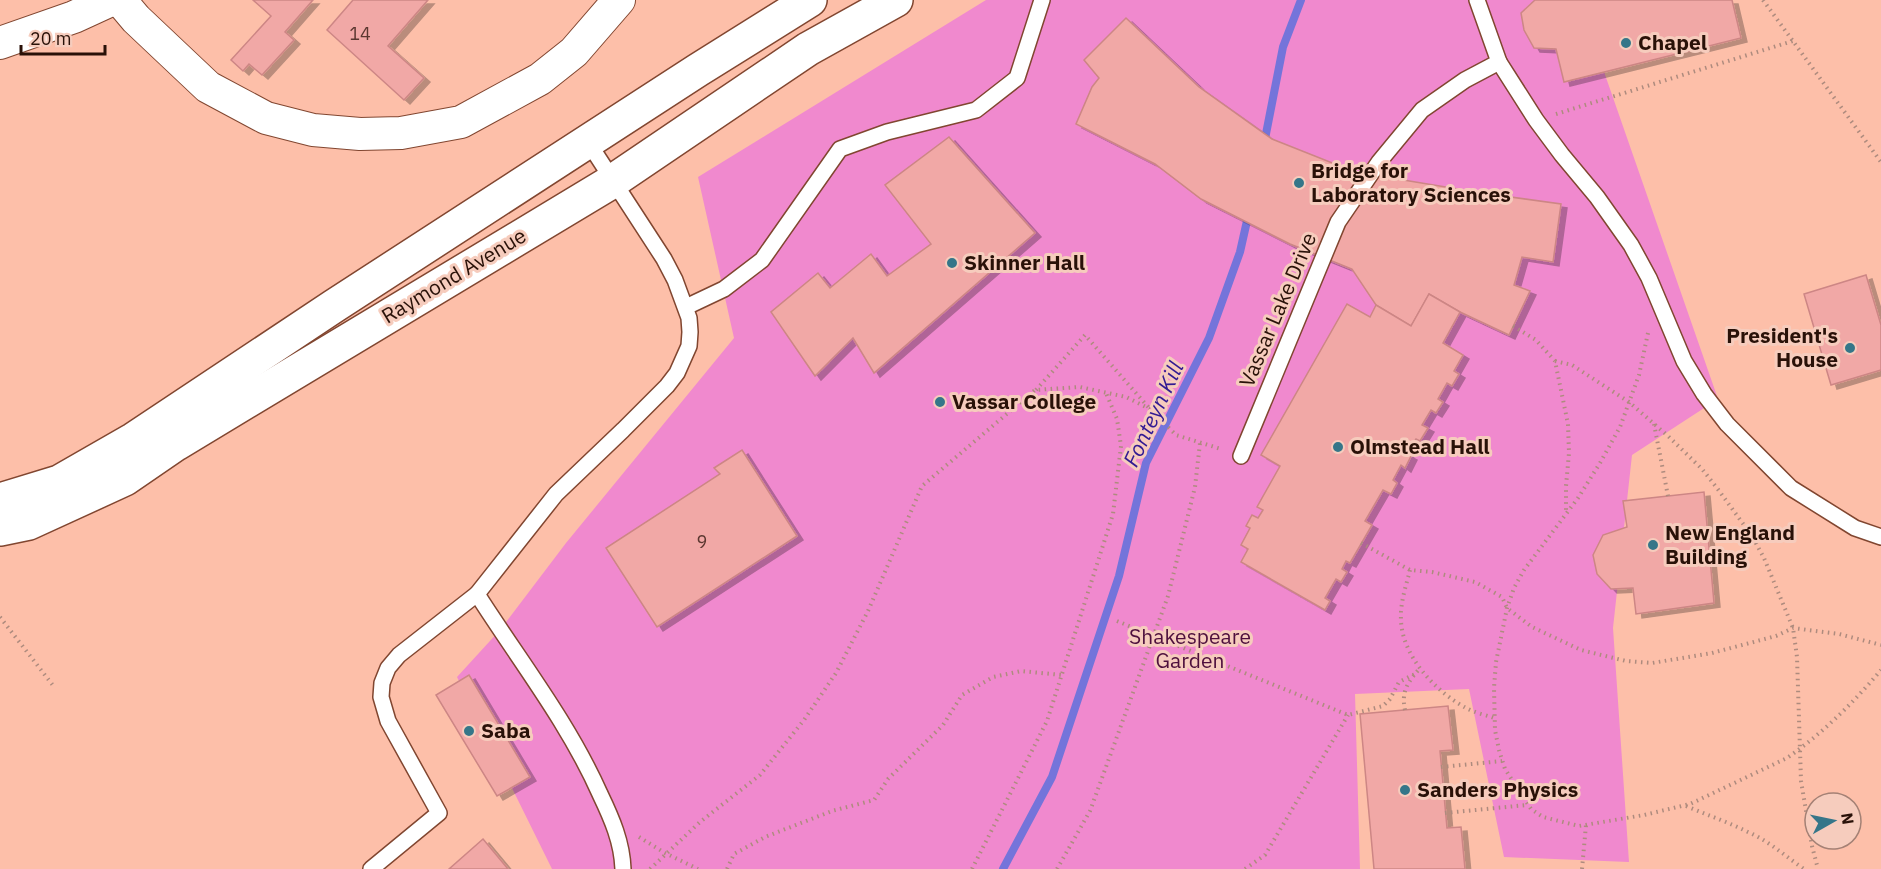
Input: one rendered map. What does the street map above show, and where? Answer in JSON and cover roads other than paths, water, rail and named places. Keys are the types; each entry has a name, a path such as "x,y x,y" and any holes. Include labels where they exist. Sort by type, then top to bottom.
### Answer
{"main road":[{"name":"Raymond Avenue","path":"0,500 59,482 134,439 334,306 810,0"},
{"name":"Raymond Avenue","path":"0,529 29,523 125,479 176,444 613,181 808,48 896,0"}],"street":[{"path":"0,43 74,17 111,0"},
{"path":"120,0 136,19 208,87 266,118 314,130 360,134 401,132 461,122 540,79 574,52 619,0"}],"lane":[{"path":"686,307 724,289 762,260 840,149 887,132 976,110 1017,78 1042,0"},
{"path":"1477,0 1498,62 1536,120 1597,197 1631,245 1649,278 1684,361 1704,394 1727,424 1791,488 1855,528 1881,537"},
{"name":"Vassar Lake Drive","path":"1241,456 1338,222 1379,162 1422,110 1465,80 1498,62"},
{"path":"371,869 439,813 388,721 381,698 384,675 388,668 399,655 477,594 556,494 647,407 677,373 690,339 689,318 675,280 664,259 588,142"},
{"path":"477,594 552,706 580,753 614,825 622,853 622,869"}],"waterway":[{"name":"Fonteyn Kill","path":"1264,144 1283,47 1301,0"},
{"name":"Fonteyn Kill","path":"1003,869 1052,777 1119,576 1146,463 1209,338 1240,252 1249,212"}],"place":[{"name":"Chapel","path":"1626,43"},
{"name":"Bridge for Laboratory Sciences","path":"1299,183"},
{"name":"Skinner Hall","path":"952,263"},
{"name":"President's House","path":"1850,348"},
{"name":"Vassar College","path":"940,402"},
{"name":"Olmstead Hall","path":"1338,447"},
{"name":"New England Building","path":"1653,545"},
{"name":"Saba","path":"469,731"},
{"name":"Sanders Physics","path":"1405,790"}],"park label":[{"name":"Shakespeare Garden","path":"1190,649"}]}
